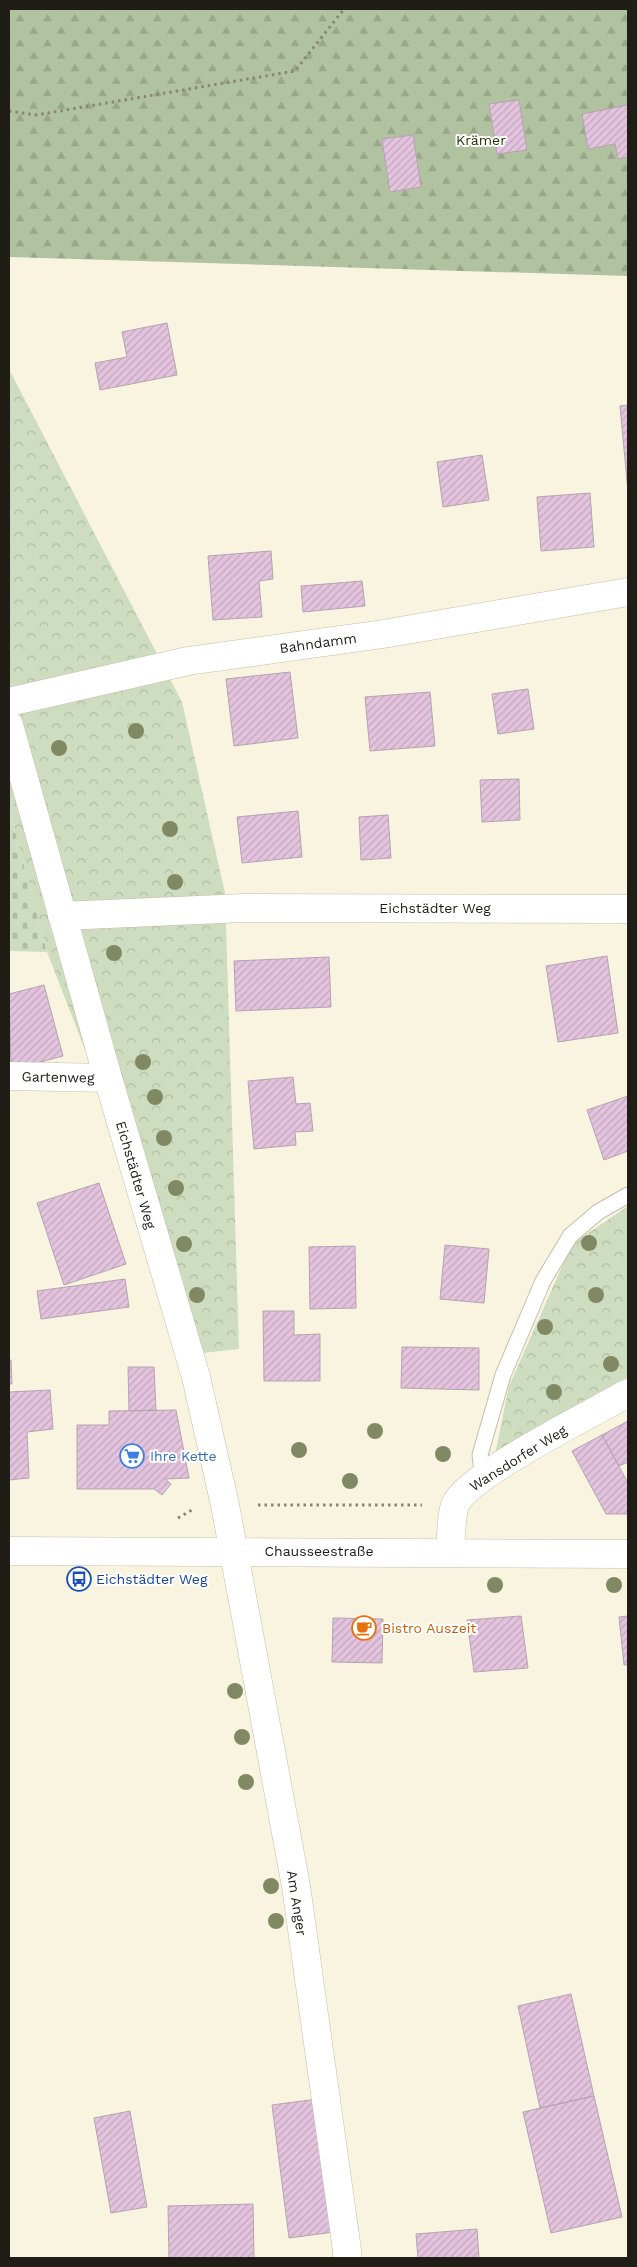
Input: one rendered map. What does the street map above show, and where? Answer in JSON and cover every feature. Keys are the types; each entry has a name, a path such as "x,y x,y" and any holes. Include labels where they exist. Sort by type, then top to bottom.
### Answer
{"street":[{"name":"Bahndamm","path":"9,702 188,661 383,634 628,592"},
{"name":"Eichstädter Weg","path":"9,725 108,1078 196,1377 225,1505 232,1551"},
{"name":"Eichstädter Weg","path":"62,916 244,908 628,909"},
{"name":"Gartenweg","path":"9,1076 108,1078"},
{"name":"Wansdorfer Weg","path":"455,1505 466,1489 628,1393"},
{"path":"450,1552 455,1505"},
{"name":"Chausseestraße","path":"9,1551 628,1554"},
{"name":"Am Anger","path":"232,1551 296,1886 347,2258"}],"lane":[{"path":"484,1478 480,1455 503,1374 543,1281 570,1236 598,1212 628,1195"}],"path":[{"path":"9,111 36,115 295,71 344,9"},
{"path":"251,1505 455,1505"},
{"path":"172,1522 193,1509"}],"green space":[{"name":"Krämer","path":"9,9 628,9 628,276 9,257"},
{"path":"9,369 182,702 225,893 239,1349 203,1353 47,952 9,808"},
{"path":"9,808 47,952 9,951"},
{"path":"628,1206 628,1377 495,1455 509,1386 572,1244"}],"building":[{"path":"519,100 527,150 497,154 489,104"},
{"path":"628,105 628,157 618,159 615,144 588,149 582,114"},
{"path":"413,135 421,187 390,192 382,139"},
{"path":"167,323 177,375 100,390 95,363 127,357 122,332"},
{"path":"628,405 628,492 620,406"},
{"path":"482,455 489,500 443,507 437,462"},
{"path":"590,493 594,547 541,551 537,497"},
{"path":"271,551 273,579 259,581 262,617 213,620 208,556"},
{"path":"362,581 365,606 303,612 301,586"},
{"path":"290,672 298,738 234,746 226,679"},
{"path":"528,689 534,729 498,734 492,694"},
{"path":"430,692 435,746 370,751 365,697"},
{"path":"519,779 520,820 482,822 480,780"},
{"path":"298,811 302,857 242,863 237,817"},
{"path":"388,815 391,858 361,860 359,817"},
{"path":"607,956 618,1033 558,1042 546,966"},
{"path":"329,957 331,1007 236,1011 234,961"},
{"path":"44,985 63,1056 11,1070 9,994"},
{"path":"293,1077 296,1104 310,1103 313,1131 295,1132 296,1145 254,1149 248,1081"},
{"path":"628,1096 628,1151 604,1160 587,1110"},
{"path":"99,1183 126,1264 64,1285 37,1203"},
{"path":"445,1245 489,1249 484,1303 440,1299"},
{"path":"355,1246 356,1308 310,1309 309,1247"},
{"path":"125,1279 129,1307 41,1319 37,1291"},
{"path":"263,1311 294,1311 294,1335 320,1334 320,1381 264,1381"},
{"path":"402,1347 479,1348 479,1390 401,1388"},
{"path":"9,1360 11,1360 12,1384 9,1384"},
{"path":"128,1367 154,1367 156,1410 129,1411"},
{"path":"50,1390 53,1429 27,1432 29,1478 9,1480 9,1392"},
{"path":"176,1410 189,1478 165,1479 171,1484 162,1495 154,1489 77,1489 77,1425 109,1425 109,1411"},
{"path":"628,1421 628,1462 619,1466 602,1435"},
{"path":"602,1435 628,1483 628,1514 606,1514 572,1451"},
{"path":"521,1616 528,1668 474,1672 467,1620"},
{"path":"628,1616 628,1665 624,1665 619,1617"},
{"path":"333,1618 383,1619 382,1663 332,1662"},
{"path":"571,1994 594,2096 540,2108 518,2006"},
{"path":"594,2096 622,2217 551,2233 523,2112"},
{"path":"317,2099 334,2232 289,2238 272,2105"},
{"path":"130,2111 147,2207 111,2213 94,2118"},
{"path":"253,2204 254,2258 169,2258 168,2206"},
{"path":"477,2229 479,2258 418,2258 416,2234"}],"place":[{"name":"Ihre Kette","path":"132,1456"},
{"name":"Eichstädter Weg","path":"79,1579"},
{"name":"Bistro Auszeit","path":"364,1628"}]}
